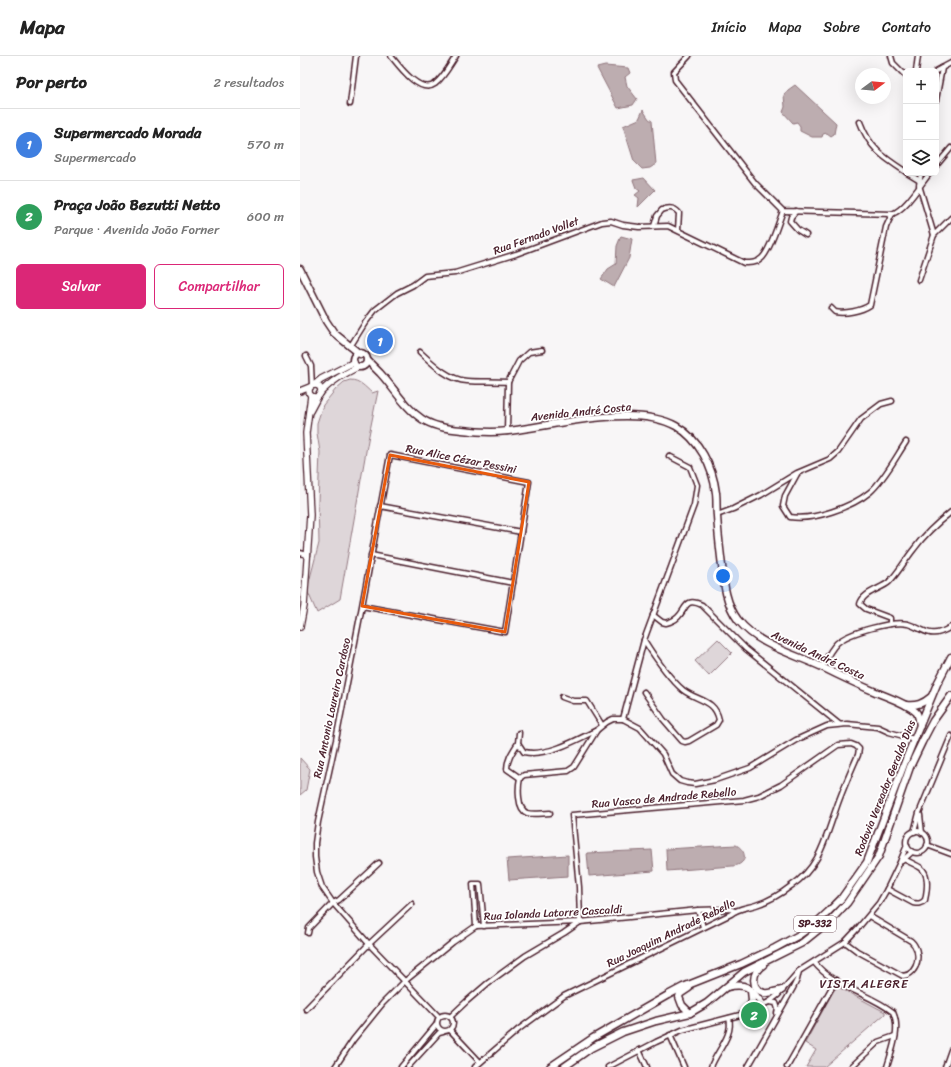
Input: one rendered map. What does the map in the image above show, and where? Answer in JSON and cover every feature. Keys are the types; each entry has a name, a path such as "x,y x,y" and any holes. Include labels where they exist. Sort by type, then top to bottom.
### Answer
{"main road":[{"path":"300,269 326,321 334,333 350,347 357,361 364,366 367,360"},
{"name":"Avenida André Costa","path":"357,361 365,356 411,410 432,425 445,428 465,431 507,432 596,418 632,416 649,417 676,426 694,442 706,459 714,482 717,495 717,515 726,598 739,620 746,628 765,642 904,704 918,715 920,726"},
{"path":"308,415 319,395 326,386 357,361"},
{"path":"300,395 311,389 321,379 357,361 376,369"},
{"path":"300,391 319,387 319,395"},
{"path":"311,389 314,397 319,395"},
{"path":"300,624 304,606 310,515 306,433 311,389"},
{"name":"Rodovia Vereador Geraldo Dias","path":"550,1067 593,1038 683,987 741,964 799,935 816,924 841,899 867,862 914,739 932,696 951,658"},
{"name":"Avenida André Costa","path":"904,704 922,704 932,696"},
{"name":"Rodovia Vereador Geraldo Dias","path":"564,1067 591,1048 623,1032 656,1021 690,1013 707,1003 744,972 802,943 819,930 847,903 879,856 910,767 933,721 951,696"},
{"path":"773,957 754,974 755,985 762,992 767,993 782,990"},
{"path":"690,1013 682,1005 679,997 684,991 695,985 698,981"},
{"path":"724,988 743,985 766,1003"},
{"path":"748,1012 752,1000 751,991"}],"street":[{"path":"350,104 356,56"},
{"path":"391,56 400,68 418,84 426,86 434,84 456,56"},
{"path":"689,56 674,72 674,80 756,183 783,211 892,214 897,212 905,204 927,176"},
{"path":"891,56 893,63 903,73"},
{"path":"916,68 918,56"},
{"path":"939,70 951,63"},
{"path":"939,84 942,68"},
{"path":"860,122 874,149 903,170"},
{"path":"939,162 951,148"},
{"path":"911,176 920,183"},
{"path":"921,176 920,183 934,235"},
{"path":"654,226 657,216 662,210 671,208 676,209 679,213 678,230"},
{"name":"Rua Fernado Vollet","path":"350,347 375,310 397,293 413,285 425,276 454,273 516,254 602,222 611,221 623,225 639,227 668,226 698,242 744,263 750,263 762,258 767,252 783,211"},
{"path":"796,211 791,217 790,221 798,230 806,235"},
{"path":"831,308 835,312 846,312 870,305 886,227 892,214"},
{"path":"919,280 934,235 951,218"},
{"path":"507,432 508,382 519,361 529,352 542,350"},
{"path":"420,352 453,378 466,381 487,380 508,382"},
{"path":"306,356 311,366 311,389"},
{"path":"717,515 733,509 797,474 830,459 838,452 861,419 881,404 892,401"},
{"path":"797,474 784,496 783,506 790,517 800,518 827,514 850,504 870,492 888,471 906,442"},
{"name":"Rua Alice Cézar Pessini","path":"390,455 529,482 521,532"},
{"name":"Rua Antonio Loureiro Cardoso","path":"390,455 336,740 318,822 315,842 317,872 322,887 334,903 369,944 439,1017"},
{"path":"623,719 644,640 694,505 697,485 690,467 669,456"},
{"path":"362,606 505,632 521,532 380,506"},
{"path":"890,624 890,618 866,609 860,604 861,600 867,594 884,587 896,574 929,531 951,512"},
{"path":"300,553 308,555"},
{"path":"371,555 513,583"},
{"path":"653,615 662,622 666,623 678,617 685,606 690,602 695,602 702,605 746,649 840,724"},
{"path":"822,667 827,656 837,643 846,637 890,624 907,624 924,632 933,634 939,633 951,627"},
{"path":"644,640 661,665 683,690 705,700 712,706 718,714 720,720 716,725 689,742 685,742 663,719 644,692"},
{"path":"562,698 573,701 587,701 602,725"},
{"path":"520,778 524,775 568,771 574,768 598,730 602,725 613,719 623,719 640,728 663,754 672,774 680,781 695,784 715,780 750,768 796,740 827,726 847,724 878,727 889,732 914,739"},
{"path":"518,742 526,752 540,752 558,748 598,730"},
{"path":"519,733 518,742 511,754 507,764 507,769 520,778"},
{"path":"608,1067 639,1050 682,1030 748,1012 766,1003 778,995 799,971 845,942 869,916 887,889 902,861 908,838 914,832 919,813 951,736"},
{"name":"Rua Vasco de Andrade Rebello","path":"580,922 572,815 744,800 759,796 781,786 838,745 851,744 859,749"},
{"name":"Rua Joaquim Andrade Rebello","path":"476,1067 519,1029 564,996 735,911 770,899 807,874 819,857 836,808 858,756 859,749"},
{"path":"520,778 519,797 525,812 528,814 550,813"},
{"path":"907,845 912,852 917,853 922,852 927,845 926,838 922,833 919,813"},
{"path":"914,832 922,833"},
{"path":"927,845 951,854"},
{"path":"902,861 912,852"},
{"path":"887,889 913,903 922,903 925,900 927,878 925,872 922,868 902,861"},
{"path":"308,933 309,928 334,903 379,863"},
{"path":"476,926 473,884 480,884 484,926"},
{"path":"306,1009 369,944 412,904"},
{"name":"Rua Iolanda Latorre Cascaldi","path":"335,1067 353,1040 383,1003 405,981 453,942 476,926 580,922 698,910 730,909 735,911"},
{"path":"698,910 703,927"},
{"path":"845,942 857,951 903,976 908,976 913,973 916,968 916,946 911,941 869,916"},
{"path":"450,1017 494,979 525,956 580,922"},
{"path":"814,962 820,970 893,1012 896,1024 896,1036 887,1067"},
{"path":"748,1067 784,1005 797,980 799,971"},
{"path":"787,1067 836,980"},
{"path":"778,995 783,1001 784,1005"},
{"path":"766,1003 776,1003 777,1016"},
{"path":"401,1067 436,1025 439,1017 446,1015 450,1017"},
{"path":"408,1067 439,1033 450,1030 453,1024 450,1017"},
{"path":"711,1067 728,1032 730,1024 729,1018"},
{"path":"436,1025 443,1032"},
{"path":"450,1030 480,1062"},
{"path":"670,1035 684,1067"},
{"path":"851,1067 878,1042 896,1036"},
{"path":"639,1050 647,1067"},
{"path":"945,1067 951,1050"}],"highlighted area":[{"path":"390,455 529,482 505,632 362,606"}],"shaded area":[{"path":"605,66 628,68 630,73 625,77 627,86 637,99 633,105 618,108 597,68"},
{"path":"795,85 836,123 834,134 831,136 827,133 823,134 822,137 812,137 800,131 800,126 797,122 793,123 783,112 785,107 784,95"},
{"path":"643,110 652,121 656,164 650,168 642,169 634,161 623,126 639,119"},
{"path":"644,178 655,190 638,207 639,198 635,195 640,191 636,188 633,180"},
{"path":"621,236 632,239 629,258 614,287 601,279 608,269 616,264 617,246"},
{"path":"350,380 360,383 372,393 378,391 340,599 317,613 307,590 319,543 318,502 320,452 317,423 323,405 336,389 344,382"},
{"path":"718,639 732,653 709,676 695,661"},
{"path":"300,758 310,769 306,790 300,795"},
{"path":"739,846 744,853 743,861 738,865 667,871 666,849"},
{"path":"652,850 654,871 589,876 587,853"},
{"path":"568,855 568,876 509,880 507,859"},
{"path":"838,987 885,1012 885,1014 824,1067 806,1067 816,1050 805,1043 834,990"}],"place":[{"name":"Supermercado Morada","path":"380,341"},
{"name":"Praça João Bezutti Netto","path":"754,1015"}],"district":[{"name":"VISTA ALEGRE","path":"864,984"}]}
